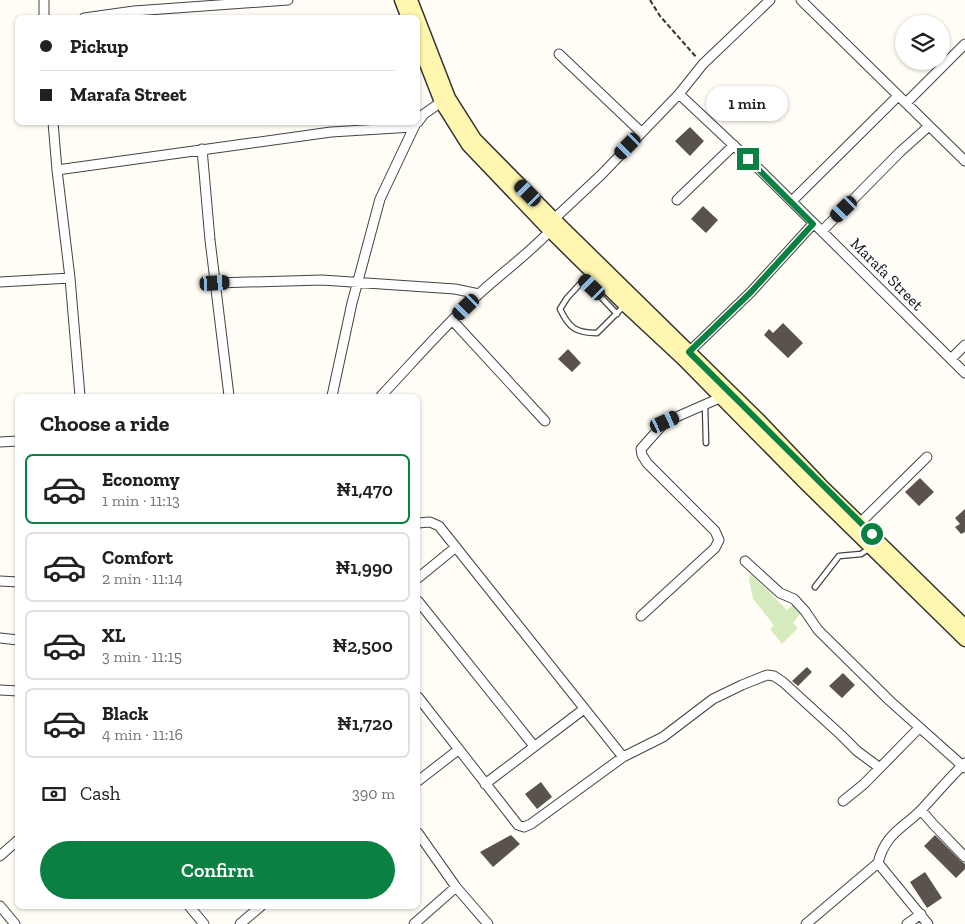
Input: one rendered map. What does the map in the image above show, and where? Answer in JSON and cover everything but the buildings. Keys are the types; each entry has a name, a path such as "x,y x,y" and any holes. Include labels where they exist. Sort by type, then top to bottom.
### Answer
{"main road":[{"path":"401,0 407,15"},
{"path":"411,0 416,15"},
{"path":"420,26 445,100"},
{"path":"420,47 468,145 552,225 607,287 621,309 722,397 754,422 965,626"},
{"path":"552,225 588,275 607,287 689,352 871,547 965,640"}],"street":[{"path":"44,0 44,15"},
{"path":"103,15 134,10 256,4 288,0"},
{"path":"382,394 452,320 479,294 527,254 552,225 678,94 703,64 770,0"},
{"path":"801,0 965,161"},
{"path":"906,103 965,44"},
{"path":"559,54 641,132"},
{"name":"Marafa Street","path":"678,94 734,145 965,373"},
{"path":"792,202 898,96"},
{"path":"420,119 424,114 445,100"},
{"path":"53,125 70,278 80,394"},
{"path":"57,170 331,132 405,125"},
{"path":"332,394 380,199 416,125"},
{"path":"822,231 900,152 929,126"},
{"path":"677,200 734,145"},
{"path":"202,149 228,394"},
{"path":"689,352 751,292 813,224"},
{"path":"0,282 70,278"},
{"path":"215,283 322,280 455,289 479,294"},
{"path":"452,320 545,422"},
{"path":"951,359 965,345"},
{"path":"641,616 715,548 719,540 715,531 647,463 641,449 665,422 722,397"},
{"path":"0,442 15,441"},
{"path":"860,523 926,457"},
{"path":"420,523 430,522 440,526 623,757"},
{"path":"420,576 456,546"},
{"path":"745,562 780,593 794,600 806,611 818,630 919,728 964,765 921,810 888,840 882,850 878,863 806,924"},
{"path":"0,581 15,582"},
{"path":"420,604 534,746"},
{"path":"0,638 15,640"},
{"path":"420,700 518,825 524,827 531,824 623,757 663,736 713,699 761,676 771,675 783,682 861,755 880,768"},
{"path":"0,690 15,691"},
{"path":"485,784 584,709"},
{"path":"843,801 864,784 919,728"},
{"path":"420,779 458,750"},
{"path":"921,810 965,857"},
{"path":"420,836 456,887 488,924"},
{"path":"0,856 15,843"},
{"path":"878,863 928,924"},
{"path":"414,924 456,887"},
{"path":"0,906 15,924"},
{"path":"192,909 204,924"},
{"path":"240,924 258,909"},
{"path":"907,924 921,914"}],"lane":[{"path":"588,275 567,298 560,309 567,324 582,333 597,333 621,309"},
{"path":"705,406 706,443"},
{"path":"815,587 839,556 861,554 871,547"}],"path":[{"path":"650,0 660,16 703,64"}],"green space":[{"path":"751,574 787,610 796,602 803,610 793,623 798,628 782,644 770,629 774,625 753,599 749,579"}],"route":[{"path":"748,159 813,224 751,292 689,352 872,534"}]}
